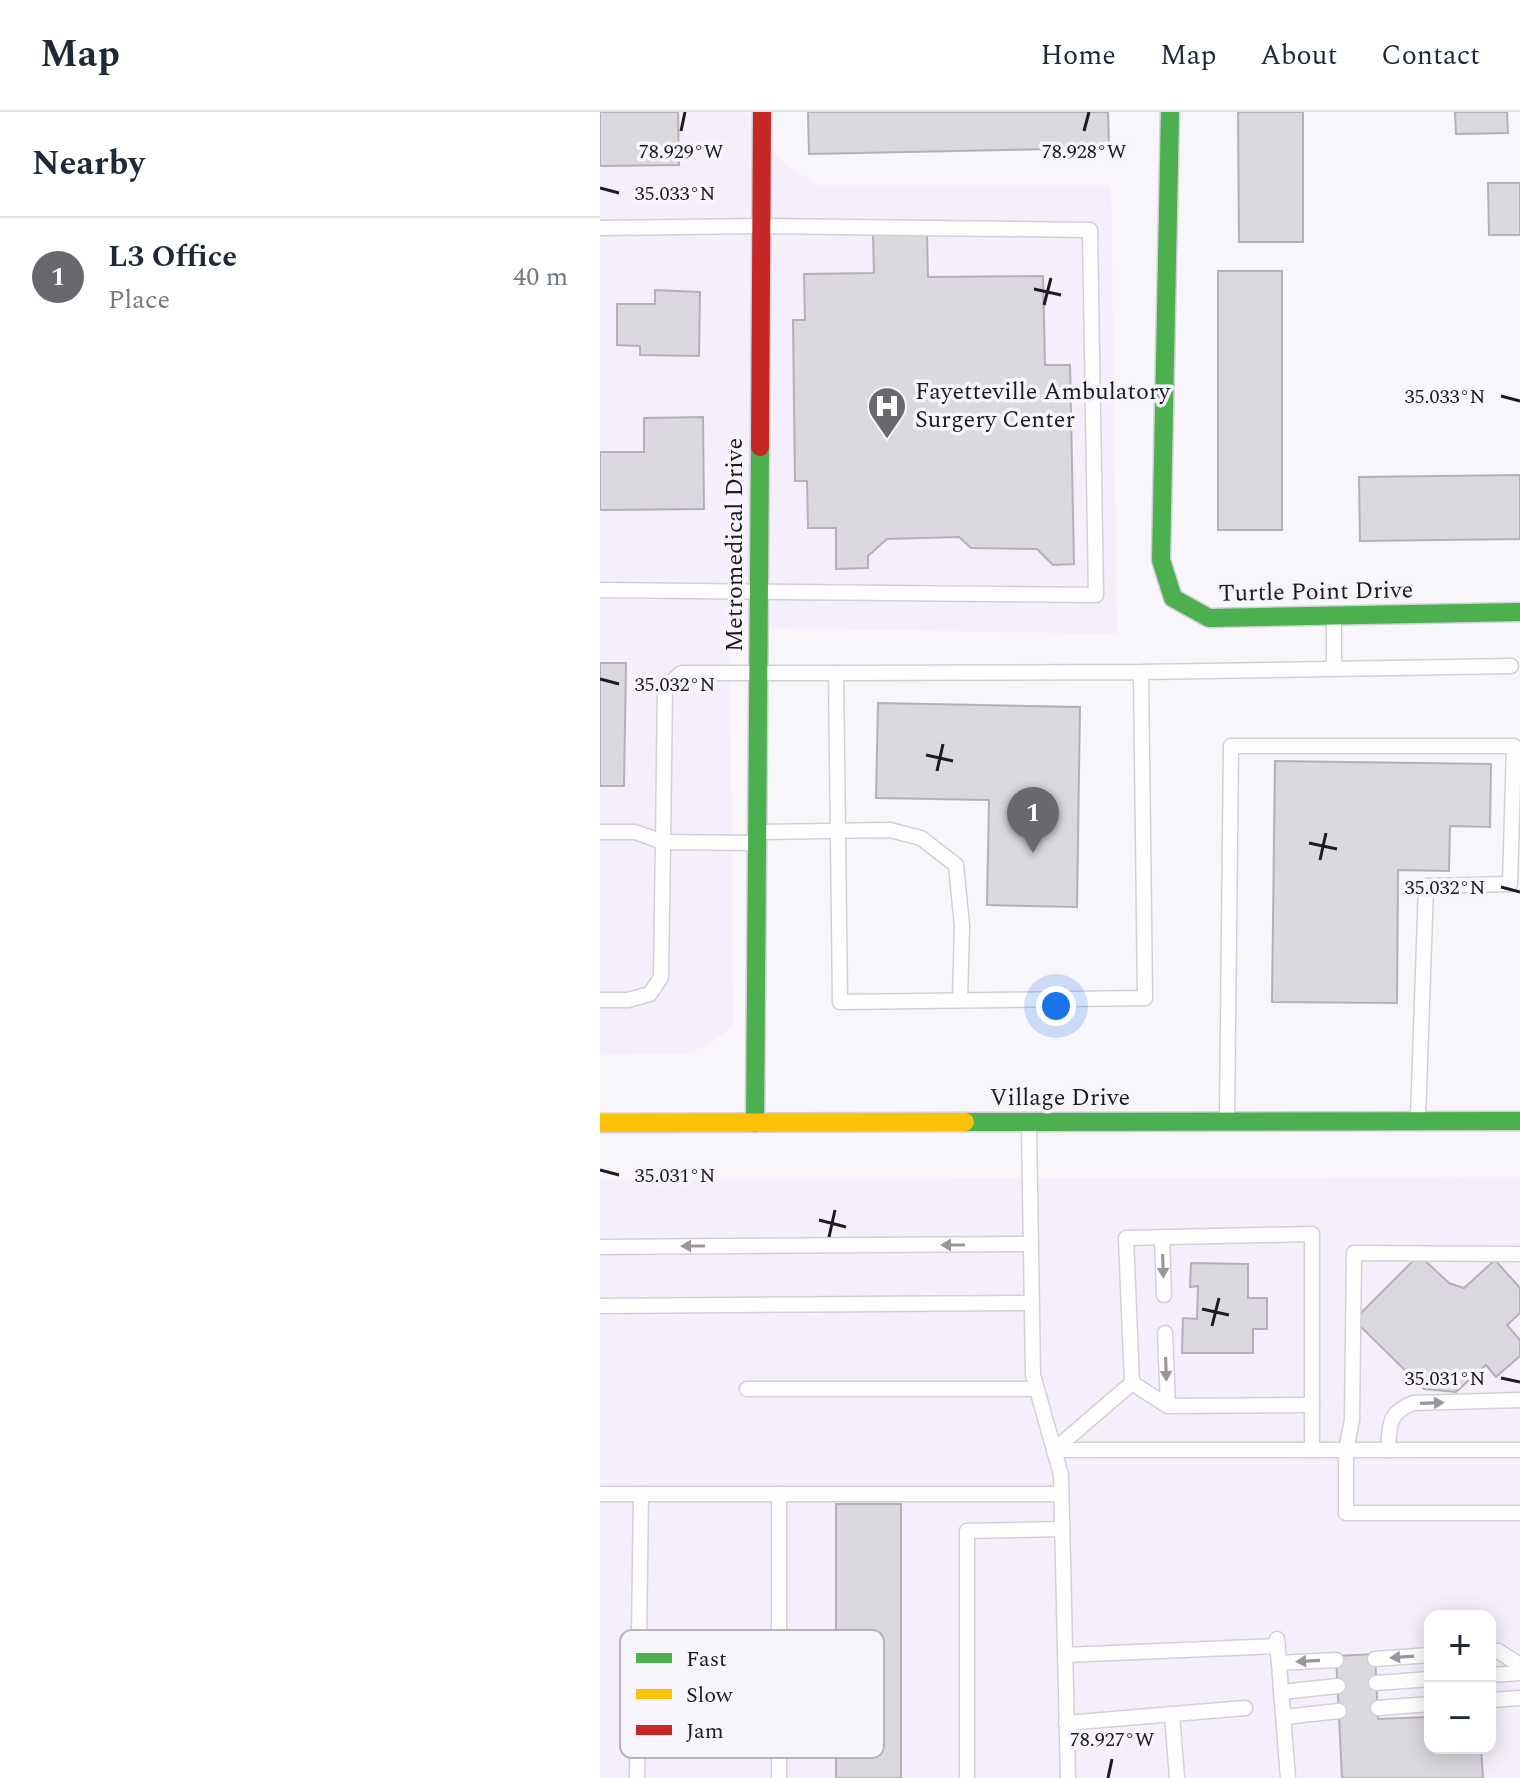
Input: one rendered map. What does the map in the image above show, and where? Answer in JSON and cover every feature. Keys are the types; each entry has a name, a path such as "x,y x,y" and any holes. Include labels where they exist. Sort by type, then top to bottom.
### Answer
{"street":[{"name":"Metromedical Drive","path":"755,1123 762,112"},
{"name":"Turtle Point Drive","path":"1170,112 1161,560 1173,598 1209,618 1520,612"},
{"name":"Village Drive","path":"600,1123 1520,1121"}],"lane":[{"path":"600,228 761,226 1090,230 1096,595 600,590"},
{"path":"1333,616 1334,669"},
{"path":"600,1000 628,1000 650,994 661,977 665,688 681,673 1141,672 1511,666"},
{"path":"836,673 840,1002 1145,998 1141,672"},
{"path":"1227,1122 1231,746 1514,746 1510,884 1426,886 1418,1122"},
{"path":"600,832 635,832 663,842 890,830 921,838 956,865 962,926 960,1000"},
{"path":"1028,1122 1033,1375 1061,1475 1068,1778"},
{"path":"1132,1383 1126,1238 1312,1234 1312,1450"},
{"path":"1162,1237 1164,1295"},
{"path":"600,1247 1031,1244"},
{"path":"1520,1254 1354,1253 1352,1420 1346,1450 1346,1513 1520,1513"},
{"path":"600,1306 1031,1303"},
{"path":"1165,1333 1168,1406"},
{"path":"1132,1383 1168,1406 1312,1405"},
{"path":"1054,1450 1132,1383"},
{"path":"747,1389 1036,1389"},
{"path":"1388,1450 1393,1416 1399,1409 1413,1403 1520,1400"},
{"path":"1054,1450 1520,1450"},
{"path":"600,1494 1061,1494"},
{"path":"639,1630 641,1494"},
{"path":"779,1494 779,1630"},
{"path":"967,1778 967,1531 1062,1529"},
{"path":"1065,1655 1277,1642 1288,1778"},
{"path":"1496,1651 1520,1665"},
{"path":"1375,1659 1424,1655"},
{"path":"1279,1663 1336,1660"},
{"path":"1496,1675 1520,1673"},
{"path":"1376,1683 1424,1679"},
{"path":"1281,1692 1338,1686"},
{"path":"1496,1700 1520,1698"},
{"path":"1378,1708 1424,1704"},
{"path":"1066,1723 1245,1708"},
{"path":"1284,1717 1339,1711"},
{"path":"1172,1714 1177,1778"},
{"path":"637,1758 637,1778"}],"shaded area":[{"path":"600,112 746,112 782,162 817,185 1111,185 1117,634 730,627 733,1027 693,1053 600,1055"},
{"path":"1520,1177 1520,1778 600,1778 600,1180"}],"building":[{"path":"600,112 678,112 679,165 600,166"},
{"path":"808,112 1108,112 1109,148 809,154"},
{"path":"1238,112 1303,112 1303,242 1239,242"},
{"path":"1455,112 1507,112 1508,133 1456,134"},
{"path":"1488,183 1520,183 1520,235 1489,235"},
{"path":"927,233 928,277 1043,276 1045,365 1070,365 1074,564 1053,565 1037,549 971,548 959,537 887,539 868,556 868,568 836,569 836,528 808,528 807,481 795,481 793,320 805,320 804,274 874,273 873,234"},
{"path":"1218,271 1282,271 1282,530 1218,530"},
{"path":"655,290 700,292 699,356 640,355 640,346 617,345 617,304 655,304"},
{"path":"703,417 704,509 600,510 600,452 644,452 644,418"},
{"path":"1520,475 1520,539 1360,541 1359,477"},
{"path":"600,663 626,663 624,786 600,786"},
{"path":"878,703 1080,707 1077,907 987,905 989,800 876,798"},
{"path":"1275,761 1491,764 1490,827 1450,826 1449,871 1398,870 1397,1003 1272,1002"},
{"path":"1419,1255 1449,1283 1464,1288 1495,1260 1520,1288 1520,1313 1507,1325 1520,1340 1520,1356 1496,1377 1486,1365 1456,1392 1424,1389 1354,1320"},
{"path":"1191,1263 1248,1264 1248,1298 1267,1298 1267,1329 1253,1329 1253,1353 1182,1353 1183,1318 1197,1319 1198,1286 1190,1287"},
{"path":"836,1504 901,1504 901,1778 836,1778 836,1758 884,1758 884,1630 836,1630"},
{"path":"1375,1654 1378,1719 1424,1717 1424,1754 1481,1754 1483,1778 1342,1778 1336,1656"}],"traffic: fast":[{"path":"1170,112 1161,560 1173,598 1209,618 1520,612"},
{"path":"755,1123 760,447"},
{"path":"965,1122 1520,1121"}],"traffic: slow":[{"path":"600,1123 965,1122"}],"traffic: jam":[{"path":"760,447 762,112"}],"place":[{"name":"Fayetteville Ambulatory Surgery Center","path":"887,440"},
{"name":"L3 Office","path":"1033,853"}]}
